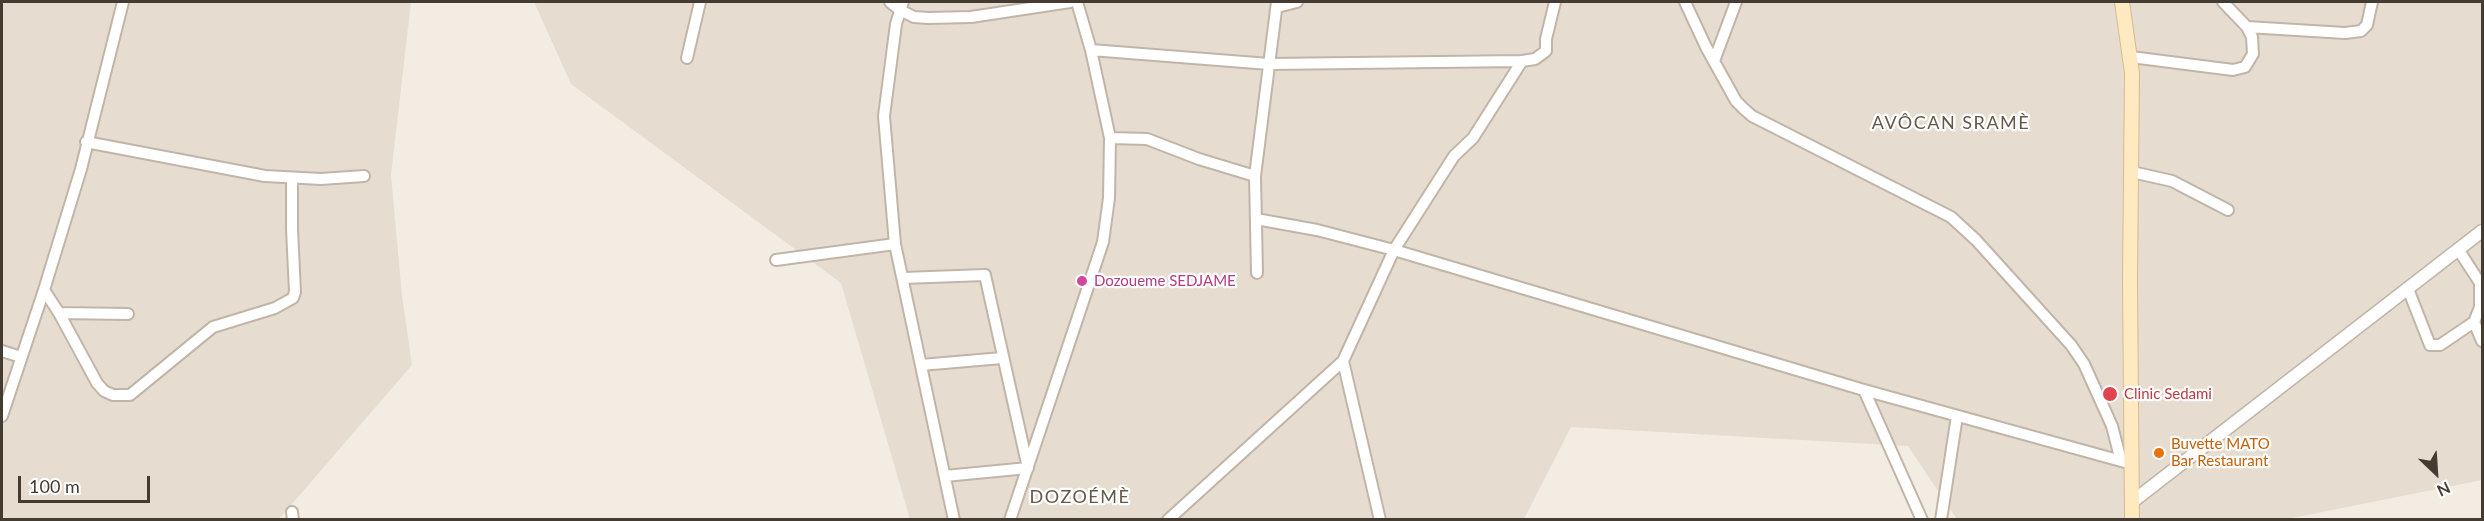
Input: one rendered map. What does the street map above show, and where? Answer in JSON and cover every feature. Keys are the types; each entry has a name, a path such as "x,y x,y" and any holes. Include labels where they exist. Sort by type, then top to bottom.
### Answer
{"main road":[{"path":"2122,2 2131,57 2132,172 2126,463 2132,502 2132,519"}],"street":[{"path":"2,416 81,169 123,2"},
{"path":"687,58 700,2"},
{"path":"890,2 902,6 914,17 948,18 1032,9 1070,2"},
{"path":"1010,519 1103,242 1110,198 1110,138 1077,2"},
{"path":"1257,273 1255,176 1277,4 1297,2"},
{"path":"1090,50 1269,64 1522,61 1535,59 1546,51 1546,39 1555,2"},
{"path":"1685,2 1737,101 1752,116 1951,217 1976,240 2071,345 2084,364 2126,463"},
{"path":"1714,61 1736,2"},
{"path":"2131,57 2240,69 2250,62 2253,54 2252,37 2247,27 2223,2"},
{"path":"2247,27 2357,32 2365,29 2372,2"},
{"path":"902,6 896,24 884,116 895,244 954,519"},
{"path":"1168,519 1343,361 1394,250 1454,156 1473,138 1522,61"},
{"path":"1110,138 1147,139 1199,159 1255,176"},
{"path":"86,142 236,172 292,178 364,176"},
{"path":"2132,172 2172,181 2228,210"},
{"path":"44,290 97,383 104,391 113,395 130,395 213,327 275,308 293,298 295,292 292,178"},
{"path":"1256,219 1317,230 1394,250 1864,390 2126,463"},
{"path":"2132,502 2482,231"},
{"path":"776,260 895,244"},
{"path":"2408,289 2428,341 2433,346 2440,345 2474,322 2480,307 2480,283 2458,249"},
{"path":"903,278 985,275 1028,468"},
{"path":"59,314 128,314"},
{"path":"2474,322 2482,341"},
{"path":"2,351 21,357"},
{"path":"921,364 1002,358"},
{"path":"1343,361 1380,519"},
{"path":"1864,390 1922,519"},
{"path":"1941,519 1957,416"},
{"path":"945,476 1028,468"}],"shaded area":[{"path":"2,2 411,2 391,175 402,296 412,365 279,519 2,519"},
{"path":"534,2 2482,2 2482,480 2287,519 1957,519 1908,446 1571,427 1524,519 910,519 841,283 571,84"}],"place":[{"name":"Dozoueme SEDJAME","path":"1082,281"},
{"name":"Clinic Sedami","path":"2110,394"},
{"name":"Buvette MATO Bar Restaurant","path":"2159,453"}],"district":[{"name":"AVÔCAN SRAMÈ","path":"1951,123"},
{"name":"DOZOÉMÈ","path":"1080,497"}]}
